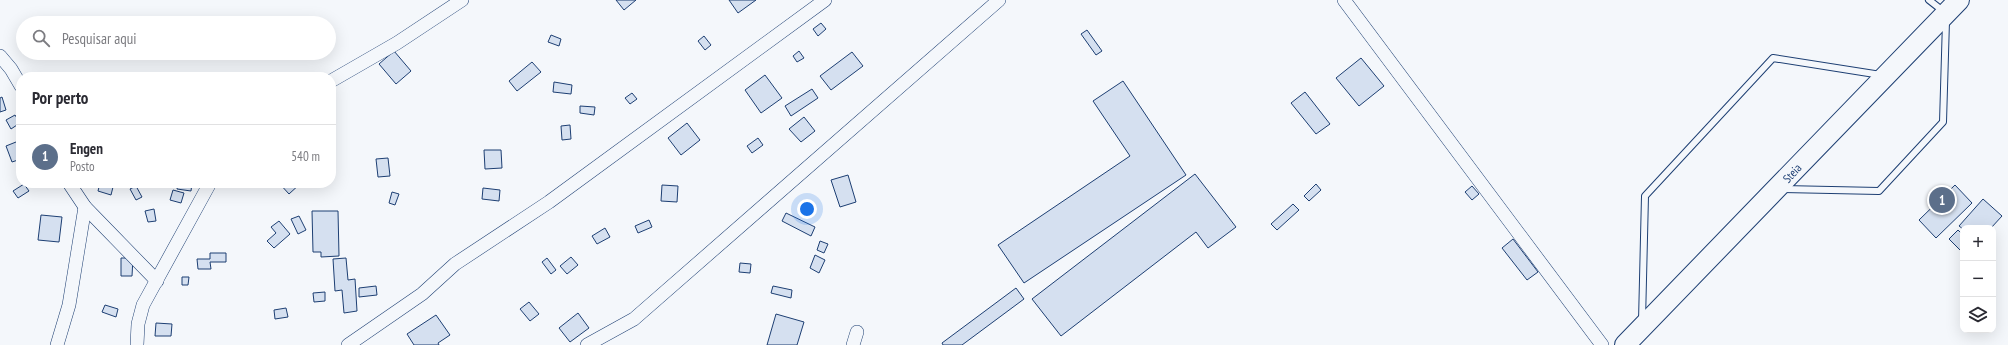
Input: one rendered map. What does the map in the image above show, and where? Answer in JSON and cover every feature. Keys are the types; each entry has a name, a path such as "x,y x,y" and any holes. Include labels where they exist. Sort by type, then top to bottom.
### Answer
{"main road":[{"name":"Steia","path":"1625,345 1952,7"}],"street":[{"path":"336,78 397,43 462,0"},
{"path":"348,345 422,294 455,264 549,202 825,0"},
{"path":"587,345 634,319 999,0"},
{"path":"1344,0 1602,345"},
{"path":"0,56 16,78"},
{"path":"72,188 85,207 157,281"},
{"path":"137,345 138,324 143,305 207,188"},
{"path":"57,345 69,305 85,207"},
{"path":"853,345 857,332"}],"lane":[{"path":"1777,189 1880,191 1943,122 1952,7 1929,0"},
{"path":"1642,327 1645,196 1773,58 1885,75"}],"building":[{"path":"616,0 636,0 624,10"},
{"path":"729,0 756,0 738,13"},
{"path":"821,23 826,29 818,36 813,29"},
{"path":"1087,30 1102,51 1096,55 1081,34"},
{"path":"551,35 561,39 559,46 548,42"},
{"path":"704,36 711,45 705,50 698,41"},
{"path":"394,51 411,71 396,84 379,64"},
{"path":"799,51 804,58 797,62 793,56"},
{"path":"852,52 863,66 831,90 820,76"},
{"path":"1361,58 1384,86 1359,106 1336,78"},
{"path":"532,62 541,72 517,91 509,81"},
{"path":"765,75 782,98 761,113 745,90"},
{"path":"1123,81 1186,175 1024,283 998,245 1130,156 1093,101"},
{"path":"554,82 572,85 571,94 553,92"},
{"path":"812,89 818,98 791,116 785,106"},
{"path":"1305,92 1330,124 1316,134 1291,103"},
{"path":"632,93 637,99 630,104 625,98"},
{"path":"2,97 6,110 0,112 0,98"},
{"path":"580,106 595,107 594,115 580,113"},
{"path":"15,115 16,126 11,129 6,120"},
{"path":"804,117 815,131 801,142 789,129"},
{"path":"687,123 700,140 681,155 668,138"},
{"path":"570,125 571,139 562,140 561,126"},
{"path":"758,138 763,145 752,153 747,146"},
{"path":"16,142 16,161 12,162 6,146"},
{"path":"484,150 501,150 502,168 485,169"},
{"path":"388,158 390,176 378,177 376,159"},
{"path":"1195,174 1236,227 1208,248 1196,232 1061,336 1032,299"},
{"path":"848,175 856,202 840,207 831,180"},
{"path":"1316,184 1321,190 1309,201 1304,196"},
{"path":"662,185 678,186 677,202 661,201"},
{"path":"1955,185 1972,203 1936,238 1919,220"},
{"path":"1472,186 1479,194 1472,200 1465,192"},
{"path":"18,188 27,188 29,191 18,198 13,191"},
{"path":"99,188 113,188 111,195 98,191"},
{"path":"137,188 142,197 136,200 130,189"},
{"path":"177,188 191,188 191,191"},
{"path":"284,188 296,188 289,194"},
{"path":"483,188 500,190 499,201 482,199"},
{"path":"173,190 184,193 181,203 170,200"},
{"path":"392,192 399,194 395,205 389,203"},
{"path":"1983,199 2002,216 1994,225 1959,226"},
{"path":"1293,204 1299,210 1277,230 1271,224"},
{"path":"154,209 156,221 148,222 145,211"},
{"path":"312,211 338,211 339,256 321,257 321,252 313,252"},
{"path":"786,213 815,227 811,236 782,221"},
{"path":"41,215 62,217 59,242 38,240"},
{"path":"299,216 306,230 298,234 291,219"},
{"path":"649,220 652,227 638,233 635,226"},
{"path":"279,221 290,234 274,248 267,241 276,233 271,227"},
{"path":"605,228 610,237 597,244 592,236"},
{"path":"1958,230 1960,232 1960,250 1949,239"},
{"path":"1513,239 1538,272 1527,280 1502,248"},
{"path":"820,241 828,244 824,253 817,250"},
{"path":"210,253 226,253 226,262 210,262 211,269 198,269 197,259 210,259"},
{"path":"815,255 825,260 819,273 810,268"},
{"path":"571,257 578,265 567,274 560,266"},
{"path":"121,258 133,258 132,276 121,276"},
{"path":"346,258 348,280 355,279 357,311 344,313 342,290 335,291 333,259"},
{"path":"547,258 556,270 551,274 542,262"},
{"path":"740,263 751,264 750,273 739,272"},
{"path":"182,277 189,277 188,285 182,285"},
{"path":"376,286 377,295 359,297 359,288"},
{"path":"773,286 792,290 791,298 771,293"},
{"path":"1016,288 1024,299 962,345 943,345 942,343"},
{"path":"325,292 325,301 314,302 313,293"},
{"path":"529,302 539,314 530,321 520,309"},
{"path":"105,305 118,309 116,317 102,312"},
{"path":"286,308 288,317 275,319 274,310"},
{"path":"578,313 589,328 570,342 559,328"},
{"path":"776,314 804,322 797,345 767,345"},
{"path":"436,315 450,335 438,343 439,345 414,345 407,334"},
{"path":"156,323 172,324 171,336 155,336"}],"place":[{"name":"Engen","path":"1942,200"}]}
